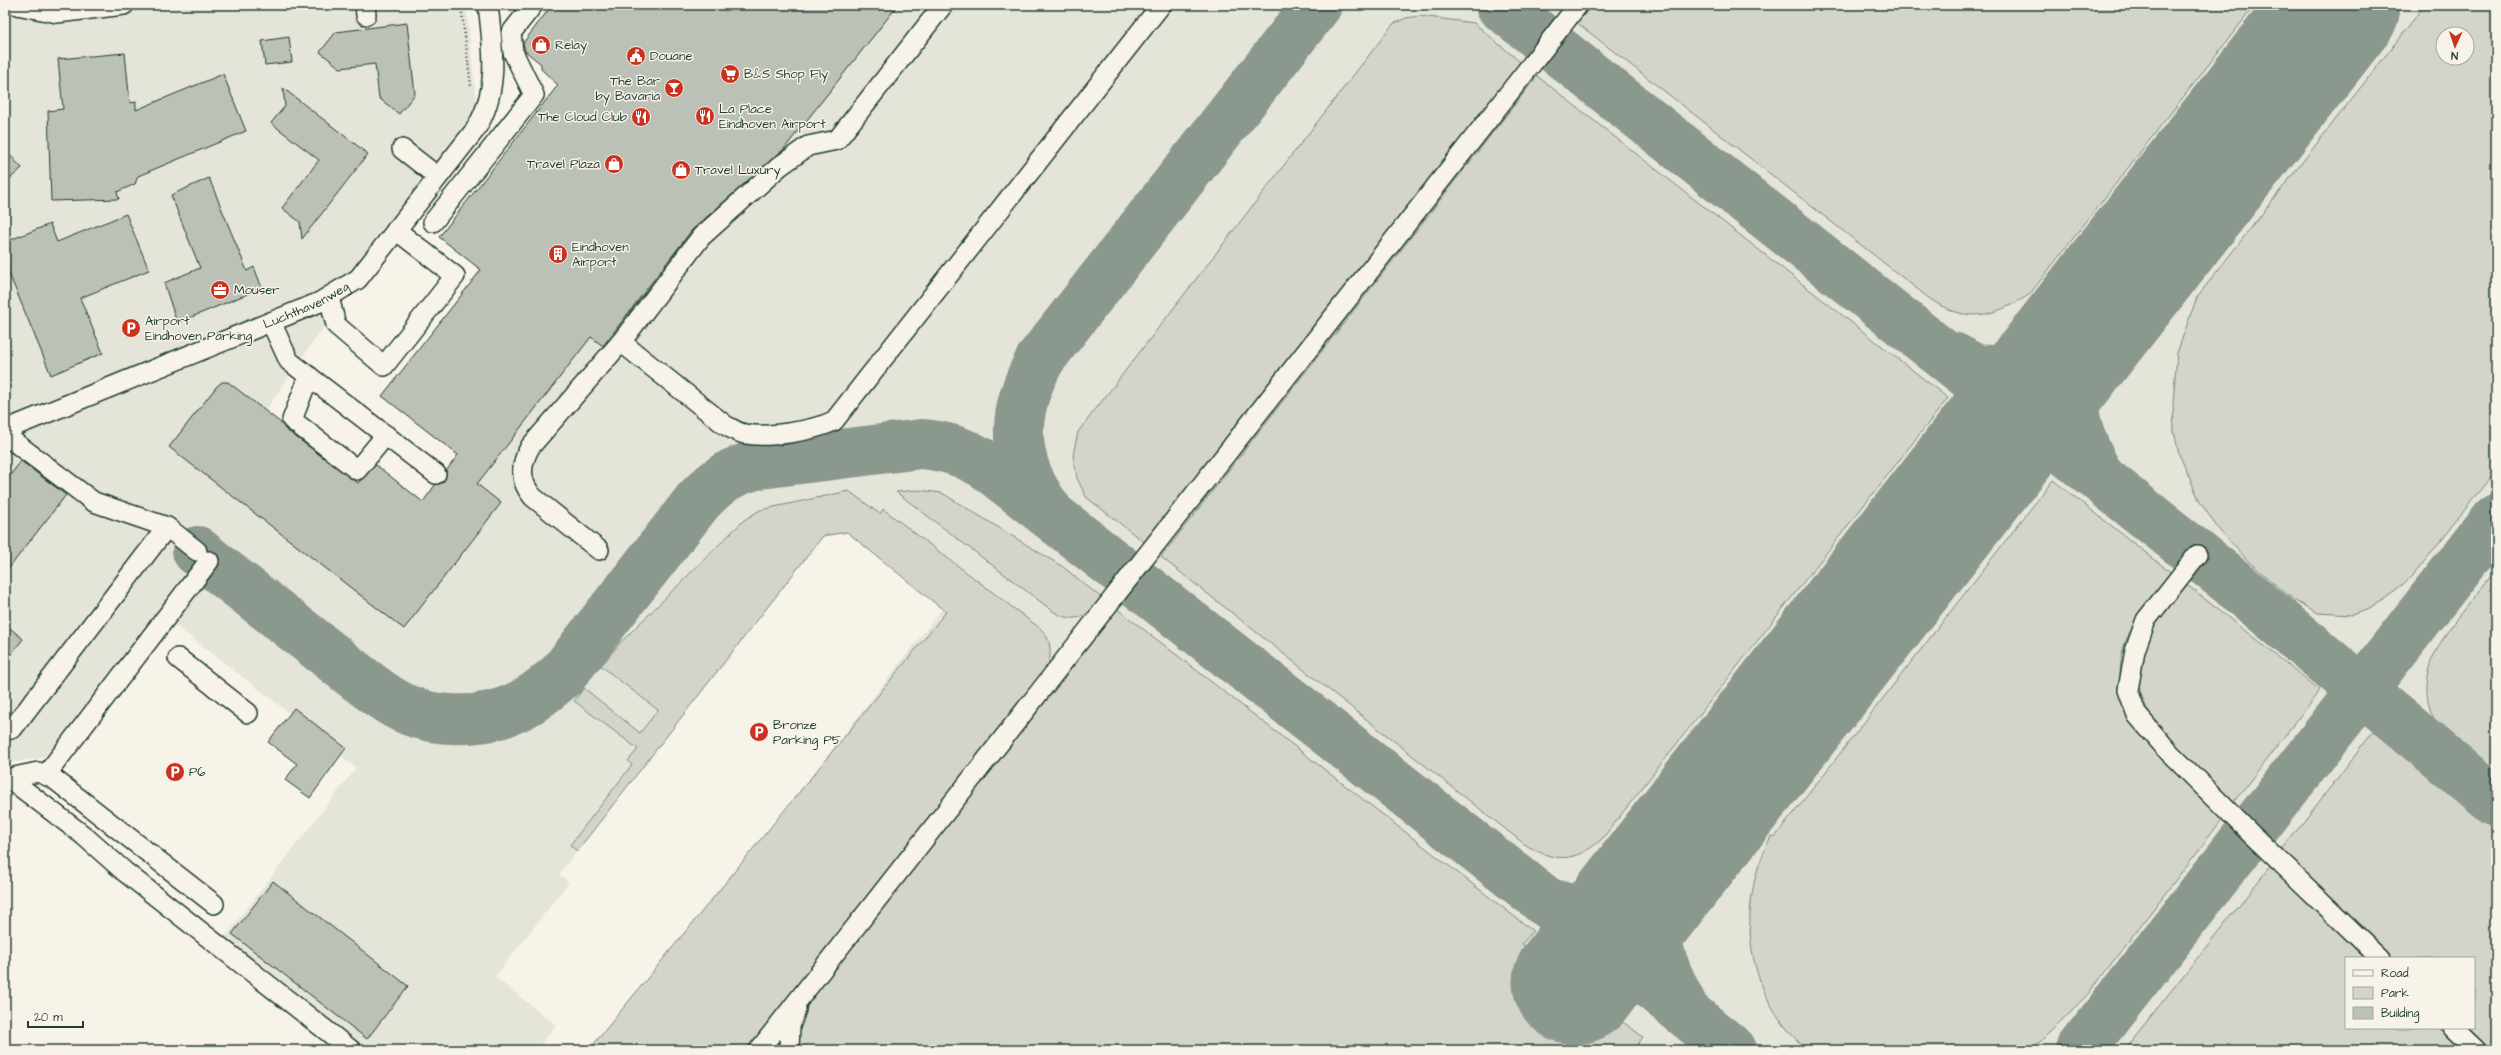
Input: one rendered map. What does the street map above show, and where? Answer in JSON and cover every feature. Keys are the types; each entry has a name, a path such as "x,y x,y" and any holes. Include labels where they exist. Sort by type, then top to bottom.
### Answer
{"street":[{"path":"17,5 57,13 124,5"},
{"name":"Luchthavenweg","path":"476,5 483,61 491,79"},
{"name":"Luchthavenweg","path":"5,430 272,322 329,297 358,279 482,119 490,99 494,60 488,5"},
{"path":"433,222 534,95 513,52 511,33 533,5"},
{"path":"599,550 533,497 522,480 523,460 530,447 621,342 701,237 780,166 808,146 837,140 942,5"},
{"path":"621,342 725,425 743,434 761,435 820,428 834,421 1161,5"},
{"path":"759,1050 1578,5"},
{"path":"402,149 438,177"},
{"path":"329,297 336,325 384,366 455,276 396,230"},
{"path":"272,322 289,361 436,474"},
{"path":"309,376 292,420 357,470 386,435"},
{"path":"5,435 94,502 167,527 203,556 46,775"},
{"path":"5,731 13,728 167,527"},
{"path":"2197,555 2146,620 2135,650 2128,690 2137,715 2169,752 2249,832 2379,957"},
{"path":"178,658 248,713"},
{"path":"5,779 38,772 46,775 77,797 214,904"},
{"path":"5,779 15,783 83,835 125,872 351,1050"},
{"path":"789,1050 790,1026 801,996"},
{"path":"2454,1029 2476,1050"}],"path":[{"path":"461,5 472,88"}],"shaded area":[{"name":"Eindhoven Airport","path":"5,5 466,5 477,108 215,482 404,629 501,503 452,464 459,455 383,396 481,270 439,237 562,80 543,71 542,64 520,47 552,5 2496,5 2496,1050 598,1050 942,609 847,532 823,536 559,874 569,882 495,977 556,1025 536,1050 366,1050 223,939 356,768 341,756 346,748 295,711 292,715 157,611 45,757 5,764"}],"green space":[{"path":"1589,5 2255,5 2029,295 2016,303 1992,313 1968,315 1943,307 1930,299 1576,22"},
{"path":"2425,5 2496,5 2496,470 2416,572 2397,590 2371,608 2352,615 2318,613 2294,600 2250,563 2219,530 2200,502 2179,454 2174,432 2173,403 2177,353 2197,297"},
{"path":"1420,16 1474,23 1520,62 1144,542 1086,497 1077,478 1073,455 1078,432 1393,24 1406,18"},
{"path":"1537,76 1948,398 1602,839 1582,853 1564,858 1544,854 1523,843 1161,557"},
{"path":"2053,480 2173,574 2132,628 2127,638 2122,656 2120,686 2224,817 2088,994 2032,1050 1807,1050 1790,1033 1776,1014 1765,993 1757,972 1752,949 1750,926 1751,903 1756,873 1764,852 1771,836 1775,837"},
{"path":"919,490 942,493 1063,567 1102,598 1091,610 1081,617 1069,618 1054,612 896,492"},
{"path":"849,491 880,514 883,509 1041,629 1047,638 1050,647 1050,657 1047,668 748,1050 589,1050 946,612 847,532 823,536 577,851 570,845 632,765 628,761 638,749 574,701 584,688 640,733 658,710 601,666 620,643 744,520 760,510"},
{"path":"2496,570 2496,780 2462,755 2445,737 2432,713 2427,691 2430,669 2438,648 2450,627"},
{"path":"2187,585 2320,690 2232,804 2179,753 2163,735 2150,715 2141,693 2138,671 2141,646 2155,623"},
{"path":"1116,608 1533,931 1522,944 1525,947 1521,953 1617,1028 1623,1022 1643,1037 1634,1050 798,1050 799,1029 809,1002"},
{"path":"2373,732 2496,828 2496,1050 2486,1050 2464,1029 2475,1029 2475,957 2390,957 2281,851"},
{"path":"2272,864 2366,957 2345,957 2345,1029 2440,1029 2462,1050 2124,1050"}],"building":[{"name":"Eindhoven Airport","path":"552,5 898,5 784,149 692,230 603,346 591,337 477,484 501,503 404,629 169,447 217,386 222,382 228,382 281,423 285,429 358,483 376,465 423,502 435,485 444,481 446,471 458,455 382,396 481,270 439,237 558,85 541,69 541,64 525,51 523,43"},
{"path":"407,23 415,94 399,114 379,98 375,64 340,68 320,52 336,32"},
{"path":"289,37 292,62 265,65 262,41"},
{"path":"125,53 130,103 136,102 136,110 223,74 246,131 138,176 135,184 117,192 119,199 51,201 48,111 63,109 58,59"},
{"path":"283,88 368,154 302,239 300,222 282,208 319,160 271,123 285,106"},
{"path":"5,150 22,168 5,183"},
{"path":"209,178 247,271 254,267 262,288 177,323 164,283 200,268 171,195"},
{"path":"126,214 149,270 80,298 103,353 51,375 5,264 5,242 50,224 57,242"},
{"path":"21,461 66,495 5,573 5,482"},
{"path":"5,624 23,639 5,662"},
{"path":"294,708 346,748 310,798 285,780 297,764 268,742"},
{"path":"273,881 408,986 367,1039 232,934"}],"taxiway":[{"path":"1047,509 1035,491 1026,472 1021,454 1019,435 1020,416 1024,397 1041,358 1317,5"},
{"path":"1500,5 2233,583 2496,802"},
{"path":"2092,321 2074,372 2073,404 2075,417 2082,440 2098,474"},
{"path":"1953,357 1975,369 2009,371 2047,364 2092,321"},
{"path":"197,551 360,680 389,700 420,714 438,718 473,719 508,711 523,704 539,694 562,675 698,501 719,481 733,473 760,464 921,444 955,450 986,465 1603,946 1732,1050"},
{"path":"2080,1050 2496,519"},
{"path":"1544,901 1567,908 1586,911 1603,910 1617,906 1643,888 1673,858 1658,901 1656,930 1661,957 1684,1009"}],"runway":[{"path":"1575,982 2338,5"}],"place":[{"name":"Relay","path":"541,45"},
{"name":"Douane","path":"636,56"},
{"name":"B&S Shop Fly","path":"730,74"},
{"name":"The Bar by Bavaria","path":"674,88"},
{"name":"La Place Eindhoven Airport","path":"705,116"},
{"name":"The Cloud Club","path":"641,117"},
{"name":"Travel Plaza","path":"614,164"},
{"name":"Travel Luxury","path":"681,170"},
{"name":"Eindhoven Airport","path":"558,254"},
{"name":"Mouser","path":"220,290"},
{"name":"Airport Eindhoven Parking","path":"131,328"},
{"name":"Bronze Parking P5","path":"759,732"},
{"name":"P6","path":"175,772"}]}
